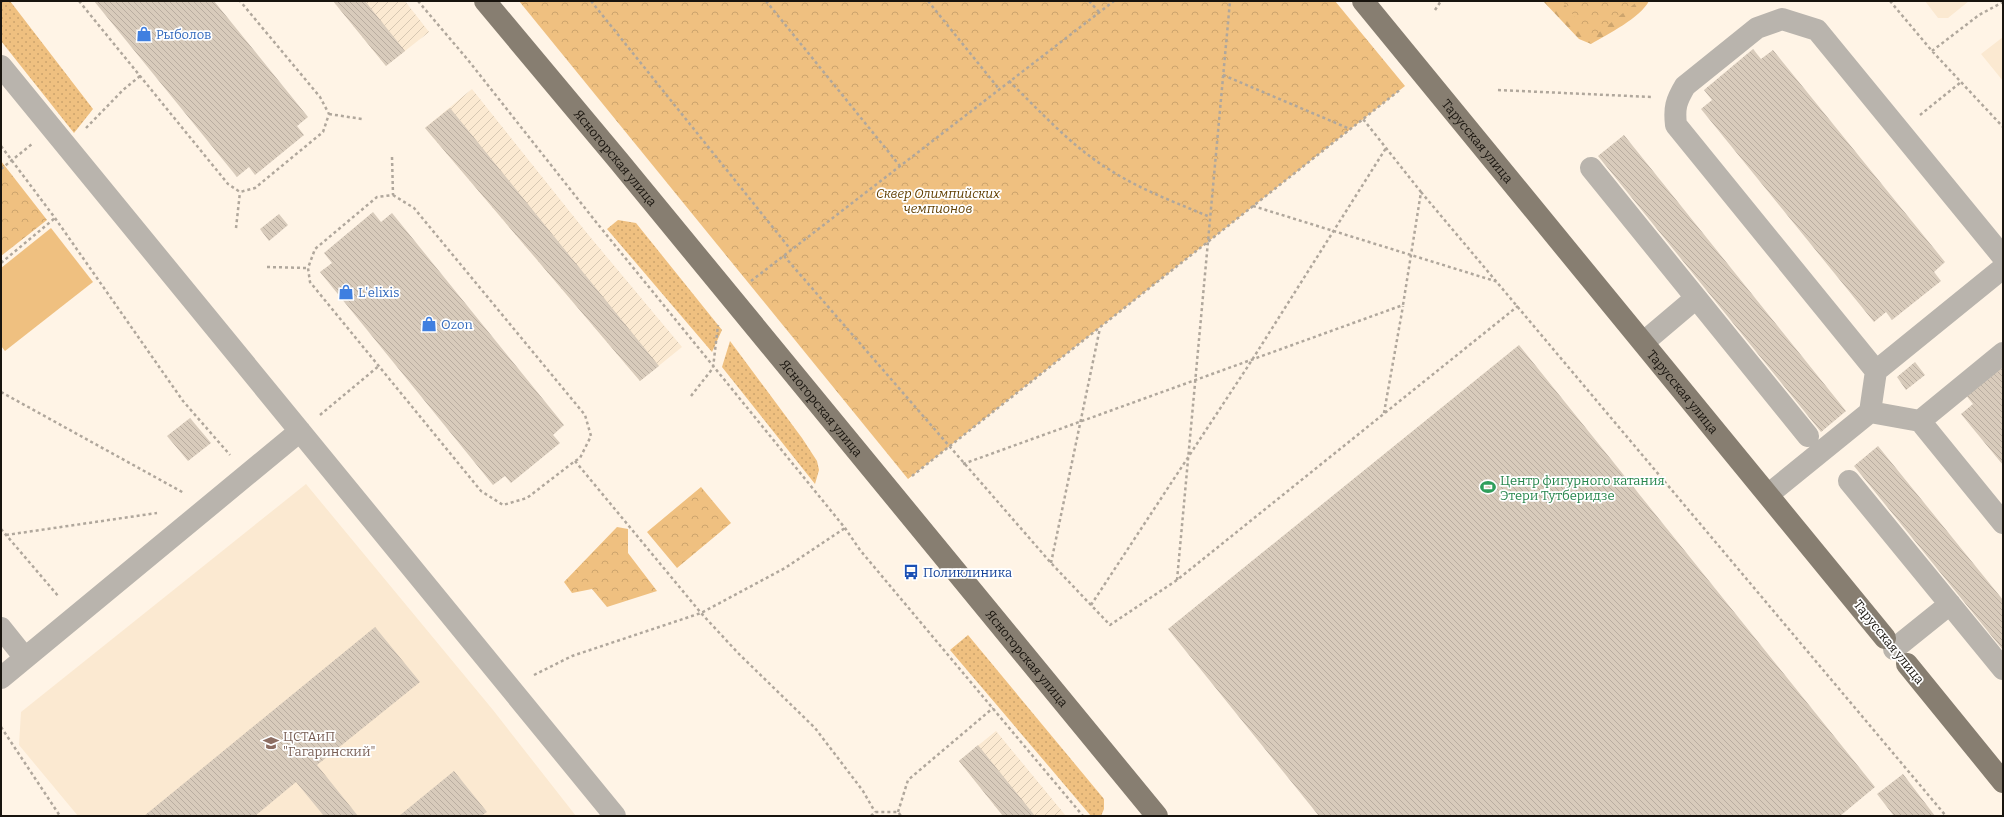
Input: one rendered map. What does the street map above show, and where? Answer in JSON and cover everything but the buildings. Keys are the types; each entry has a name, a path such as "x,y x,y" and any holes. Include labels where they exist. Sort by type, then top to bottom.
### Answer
{"main road":[{"name":"Ясногорская улица","path":"485,1 618,160 1157,816"},
{"name":"Тарусская улица","path":"1363,1 1456,116 1769,494 2003,782"}],"lane":[{"path":"1876,371 1676,124 1674,111 1678,98 1685,86 1757,28 1782,19 1817,30 2003,257"},
{"path":"1,66 615,816"},
{"path":"1591,168 1808,436"},
{"path":"1769,494 1870,412 1876,371 2003,268"},
{"path":"1644,342 1696,298"},
{"path":"1920,420 2003,353"},
{"path":"1870,412 1920,420 2003,523"},
{"path":"1,678 300,431"},
{"path":"1849,481 2003,669"},
{"path":"1896,650 1950,604"},
{"path":"1,628 25,658"}],"path":[{"path":"79,1 228,184 240,192 255,188 323,132 329,114 320,97 240,1"},
{"path":"418,1 468,60 713,368 845,528 860,550 1083,816"},
{"path":"590,1 791,250"},
{"path":"766,1 900,166"},
{"path":"928,1 999,88"},
{"path":"1090,1 1099,12"},
{"path":"748,284 999,88 1114,1"},
{"path":"1177,580 1230,1"},
{"path":"1435,10 1441,1"},
{"path":"1890,1 1932,51 2003,127"},
{"path":"1932,51 1979,15 2003,2"},
{"path":"1224,75 1350,129"},
{"path":"86,129 123,90 140,76"},
{"path":"1009,81 1050,121 1093,159 1111,171 1156,194 1210,217"},
{"path":"1900,132 1961,82"},
{"path":"908,479 1405,86"},
{"path":"1498,90 1678,98"},
{"path":"329,114 362,119"},
{"path":"1363,119 1421,192 1946,816"},
{"path":"1,146 55,218 183,401 248,475"},
{"path":"1091,605 1252,360 1386,148"},
{"path":"392,157 393,195"},
{"path":"1,169 12,159"},
{"path":"236,228 240,192"},
{"path":"1384,414 1421,192"},
{"path":"393,195 414,208 585,415 591,436 580,458 527,498 503,505 481,491 380,365 310,282 308,268 316,249 377,197 393,195"},
{"path":"1253,206 1498,283"},
{"path":"1,263 55,218"},
{"path":"784,256 963,464 1051,563 1110,625 1177,580 1518,306"},
{"path":"267,267 308,268"},
{"path":"963,464 1403,305"},
{"path":"691,396 713,368 718,325"},
{"path":"1051,563 1100,327"},
{"path":"300,431 380,365"},
{"path":"1,392 209,506"},
{"path":"575,461 701,613 738,653 815,728 863,791 875,812"},
{"path":"6,535 162,513"},
{"path":"528,678 572,656 701,613 785,568 845,528"},
{"path":"1,529 76,616"},
{"path":"898,812 908,780 993,708"},
{"path":"1,727 60,816"},
{"path":"871,816 875,812 898,812"},
{"path":"898,812 901,816"}],"shaded area":[{"path":"333,1 405,1 429,32 386,66"},
{"path":"1925,1 1969,1 1948,18 1938,18"},
{"path":"2003,37 2003,81 1981,54"},
{"path":"472,89 586,232 682,347 640,381 425,128"},
{"path":"306,484 493,710 576,816 78,816 19,745 21,712"},
{"path":"996,731 1066,816 1003,816 959,761"}],"green space":[{"path":"1,1 10,1 93,109 74,133 1,41"},
{"name":"Сквер Олимпийских чемпионов","path":"519,1 1335,1 1405,86 908,479"},
{"path":"1543,1 1649,1 1639,13 1631,19 1591,44 1579,39"},
{"path":"1562,1 1638,1 1592,38"},
{"path":"1,161 47,220 1,256"},
{"path":"618,220 636,223 722,330 712,352 607,229"},
{"path":"51,228 93,282 5,351 1,346 1,268"},
{"path":"730,341 802,438 817,461 819,470 815,484 722,367"},
{"path":"701,487 731,523 677,568 647,532"},
{"path":"617,527 628,529 628,553 657,591 607,607 592,589 572,593 564,582"},
{"path":"968,635 1104,799 1104,809 1101,816 1091,816 950,650"}],"place":[{"name":"Рыболов","path":"144,34"},
{"name":"L'elixis","path":"346,292"},
{"name":"Ozon","path":"429,324"},
{"name":"Центр фигурного катания Этери Тутберидзе","path":"1488,487"},
{"name":"Поликлиника","path":"911,572"},
{"name":"ЦСТАиП \"Гагаринский\"","path":"271,743"}]}
